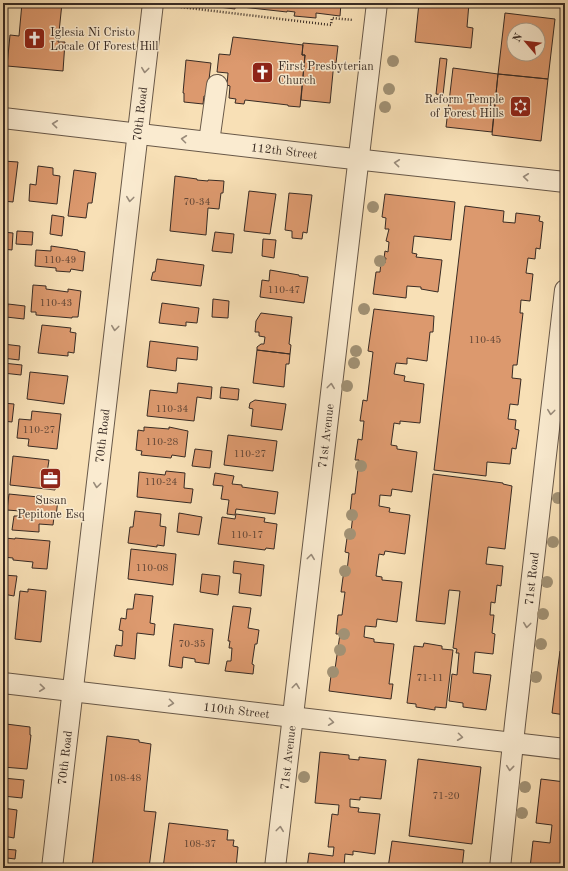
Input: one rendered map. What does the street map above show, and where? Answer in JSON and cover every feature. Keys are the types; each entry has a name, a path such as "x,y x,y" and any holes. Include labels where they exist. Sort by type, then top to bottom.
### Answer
{"street":[{"name":"71st Avenue","path":"275,868 376,3"},
{"name":"70th Road","path":"52,868 138,133 161,4"},
{"path":"209,142 217,85"},
{"name":"112th Street","path":"3,118 565,182"},
{"name":"71st Road","path":"500,868 565,290"},
{"name":"110th Street","path":"3,684 565,749"}],"path":[{"path":"161,4 331,25 332,18 353,20"}],"building":[{"name":"Iglesia Ni Cristo Locale Of Forest Hill","path":"22,3 62,3 58,42 65,42 63,71 7,66 10,35 19,36"},
{"path":"212,3 341,3 340,16 316,13 316,18 294,16 295,12 242,7 242,5 235,5 235,9 211,6"},
{"path":"419,3 469,3 467,27 473,28 471,48 415,42"},
{"path":"505,13 555,19 548,79 498,74"},
{"name":"First Presbyterian Church","path":"233,37 303,45 302,55 305,55 300,107 245,100 244,104 235,103 236,99 229,98 230,86 227,85 228,73 217,72 219,54 230,55"},
{"path":"303,43 338,46 336,63 334,62 330,103 301,100 305,55 302,55"},
{"path":"440,58 447,59 443,95 436,94"},
{"path":"186,60 211,63 207,96 204,96 203,104 184,102 183,93"},
{"path":"453,68 498,74 492,132 446,127"},
{"name":"Reform Temple of Forest Hills","path":"498,74 548,79 541,141 492,135"},
{"path":"3,161 18,162 13,202 3,201"},
{"path":"38,166 53,168 53,175 60,176 57,204 29,201 30,184 36,185"},
{"path":"74,170 96,173 92,203 88,203 86,218 68,216"},
{"path":"175,176 197,180 224,181 219,209 208,208 206,235 170,231"},
{"path":"249,191 276,194 270,234 244,231"},
{"path":"289,193 312,195 307,233 303,232 302,239 292,238 292,231 285,230"},
{"path":"385,194 455,202 451,240 414,236 412,253 417,254 416,257 442,260 438,292 421,289 421,287 407,286 406,298 373,294 376,272 380,272 381,262 385,263 385,251 388,252 389,242 386,241 389,229 385,229 386,218 382,217"},
{"path":"465,206 504,211 503,222 515,223 516,213 540,216 539,221 543,222 540,249 536,248 535,259 528,258 526,273 533,274 530,301 521,300 520,313 523,313 517,365 513,365 512,378 521,379 518,405 510,404 508,419 516,420 515,429 519,430 516,449 512,448 510,464 487,462 486,476 434,470"},
{"path":"52,215 64,217 62,236 50,234"},
{"path":"17,231 33,232 32,245 16,244"},
{"path":"3,232 13,233 12,250 3,249"},
{"path":"215,232 234,234 232,253 212,251"},
{"path":"263,239 276,240 274,258 262,256"},
{"path":"51,246 85,252 83,271 71,269 70,272 56,271 56,268 35,266 36,250 51,251"},
{"path":"157,259 204,265 201,286 151,280 153,272 155,272"},
{"path":"270,270 308,277 304,303 260,297 262,280 269,281"},
{"path":"33,285 46,286 46,289 68,292 68,289 81,291 78,317 72,318 36,315 36,312 31,312"},
{"path":"3,298 7,299 5,316 3,316"},
{"path":"213,299 229,301 228,318 212,317"},
{"path":"162,303 199,308 197,323 186,322 186,326 159,323"},
{"path":"8,304 25,306 24,319 6,317"},
{"path":"374,309 434,316 433,332 430,332 427,361 407,358 407,364 396,363 394,374 405,376 404,381 424,384 420,423 400,421 400,424 394,423 391,445 397,446 397,449 417,452 412,492 392,489 391,496 380,495 379,506 390,508 389,512 410,515 405,554 385,551 384,555 379,554 376,576 382,577 382,580 402,582 397,622 377,619 376,627 365,626 364,637 374,639 374,642 394,644 389,684 393,684 391,699 329,691 332,668 335,669 340,634 336,634 338,615 342,615 345,592 341,592 344,570 347,571 349,553 345,552 348,531 351,532 353,514 350,513 352,494 355,494 359,460 355,460 358,439 362,440 364,421 360,421 363,400 367,401 373,352 368,351"},
{"path":"261,313 292,317 289,344 291,345 290,354 257,350 257,347 264,344 265,337 259,336 259,332 255,332 256,321"},
{"path":"42,325 71,328 70,332 76,333 74,353 68,352 68,356 38,353"},
{"path":"150,341 198,347 197,360 177,358 176,371 147,367"},
{"path":"3,344 20,346 19,360 3,358"},
{"path":"257,350 290,354 289,364 286,364 284,387 253,383"},
{"path":"3,363 22,365 21,375 3,373"},
{"path":"30,372 68,376 64,404 27,399"},
{"path":"178,383 212,387 211,399 197,397 194,421 147,416 150,390 177,393"},
{"path":"221,387 239,389 238,400 220,398"},
{"path":"255,400 286,404 282,430 251,426 253,409 249,408 250,403"},
{"path":"3,403 14,404 12,422 3,421"},
{"path":"32,411 61,414 57,449 28,446 29,439 17,438 19,419 31,420"},
{"path":"144,427 169,429 169,427 188,431 185,457 172,455 171,458 141,455 142,451 136,450 138,430 144,431"},
{"path":"228,435 277,441 273,471 224,465"},
{"path":"195,449 212,451 210,468 192,466"},
{"path":"13,456 49,460 47,473 57,474 55,490 10,485"},
{"path":"166,471 185,473 184,488 193,489 191,503 137,497 139,472 165,475"},
{"path":"215,473 234,476 232,484 242,485 242,487 278,492 275,514 236,509 235,515 227,514 229,500 221,499 223,486 213,485"},
{"path":"433,474 503,483 512,486 505,549 488,547 486,564 503,566 501,586 497,585 495,603 491,602 490,615 494,615 492,633 495,634 493,654 475,652 473,673 491,675 486,710 463,707 463,703 449,701 452,674 457,675 459,653 456,653 457,649 453,648 460,591 449,590 445,624 416,621"},
{"path":"9,494 58,499 56,517 54,517 53,525 39,524 39,532 12,530 14,516 20,516 20,511 7,510"},
{"path":"135,511 161,514 160,526 166,527 164,546 157,545 157,547 128,543 130,527 133,527"},
{"path":"179,513 202,517 199,535 177,532"},
{"path":"236,514 265,518 264,522 277,524 274,549 266,548 265,550 218,544 222,517 235,519"},
{"path":"5,538 50,541 47,569 32,568 33,562 13,560 13,558 3,557"},
{"path":"131,549 176,554 173,585 128,579"},
{"path":"234,561 264,565 261,596 239,593 241,574 233,573"},
{"path":"202,574 220,576 218,595 200,592"},
{"path":"3,575 17,576 14,596 3,594"},
{"path":"28,589 46,591 41,642 15,639 20,591 28,592"},
{"path":"135,594 153,596 150,623 155,624 154,635 137,633 135,659 114,656 116,645 122,646 123,631 119,630 121,618 126,619 127,609 133,609"},
{"path":"565,600 565,631 561,631"},
{"path":"233,606 251,608 248,628 259,630 252,664 254,665 253,674 225,671 227,661 231,661 232,648 229,648 230,641 228,641"},
{"path":"174,624 213,629 209,664 195,662 195,659 183,657 182,668 169,666"},
{"path":"424,643 442,646 442,649 453,650 446,708 435,707 435,710 416,707 416,704 407,703 414,646 423,647"},
{"path":"560,651 565,652 565,715 552,713"},
{"path":"6,724 30,727 31,735 27,769 3,767 3,747"},
{"path":"107,736 139,740 139,742 151,744 144,811 156,812 149,868 92,868"},
{"path":"320,752 349,755 349,759 359,760 359,757 386,760 381,799 360,797 360,800 350,799 350,807 359,808 358,812 380,814 375,854 353,851 353,855 345,854 344,866 363,868 307,868 309,853 333,856 334,847 328,847 332,814 338,815 339,805 315,803"},
{"path":"418,759 481,767 472,844 409,836"},
{"path":"3,778 24,780 22,798 3,796"},
{"path":"541,779 565,782 565,868 530,868 533,841 550,843 552,825 536,823"},
{"path":"3,808 17,810 14,838 3,836"},
{"path":"169,823 228,830 227,840 234,840 233,846 238,847 236,868 163,868"},
{"path":"392,841 464,850 462,868 388,868"},
{"path":"3,849 16,850 15,859 7,858 6,868 3,868"}],"place":[{"name":"Iglesia Ni Cristo Locale Of Forest Hill","path":"34,39"},
{"name":"First Presbyterian Church","path":"263,73"},
{"name":"Reform Temple of Forest Hills","path":"520,106"},
{"name":"Susan Pepitone Esq","path":"51,479"}]}
